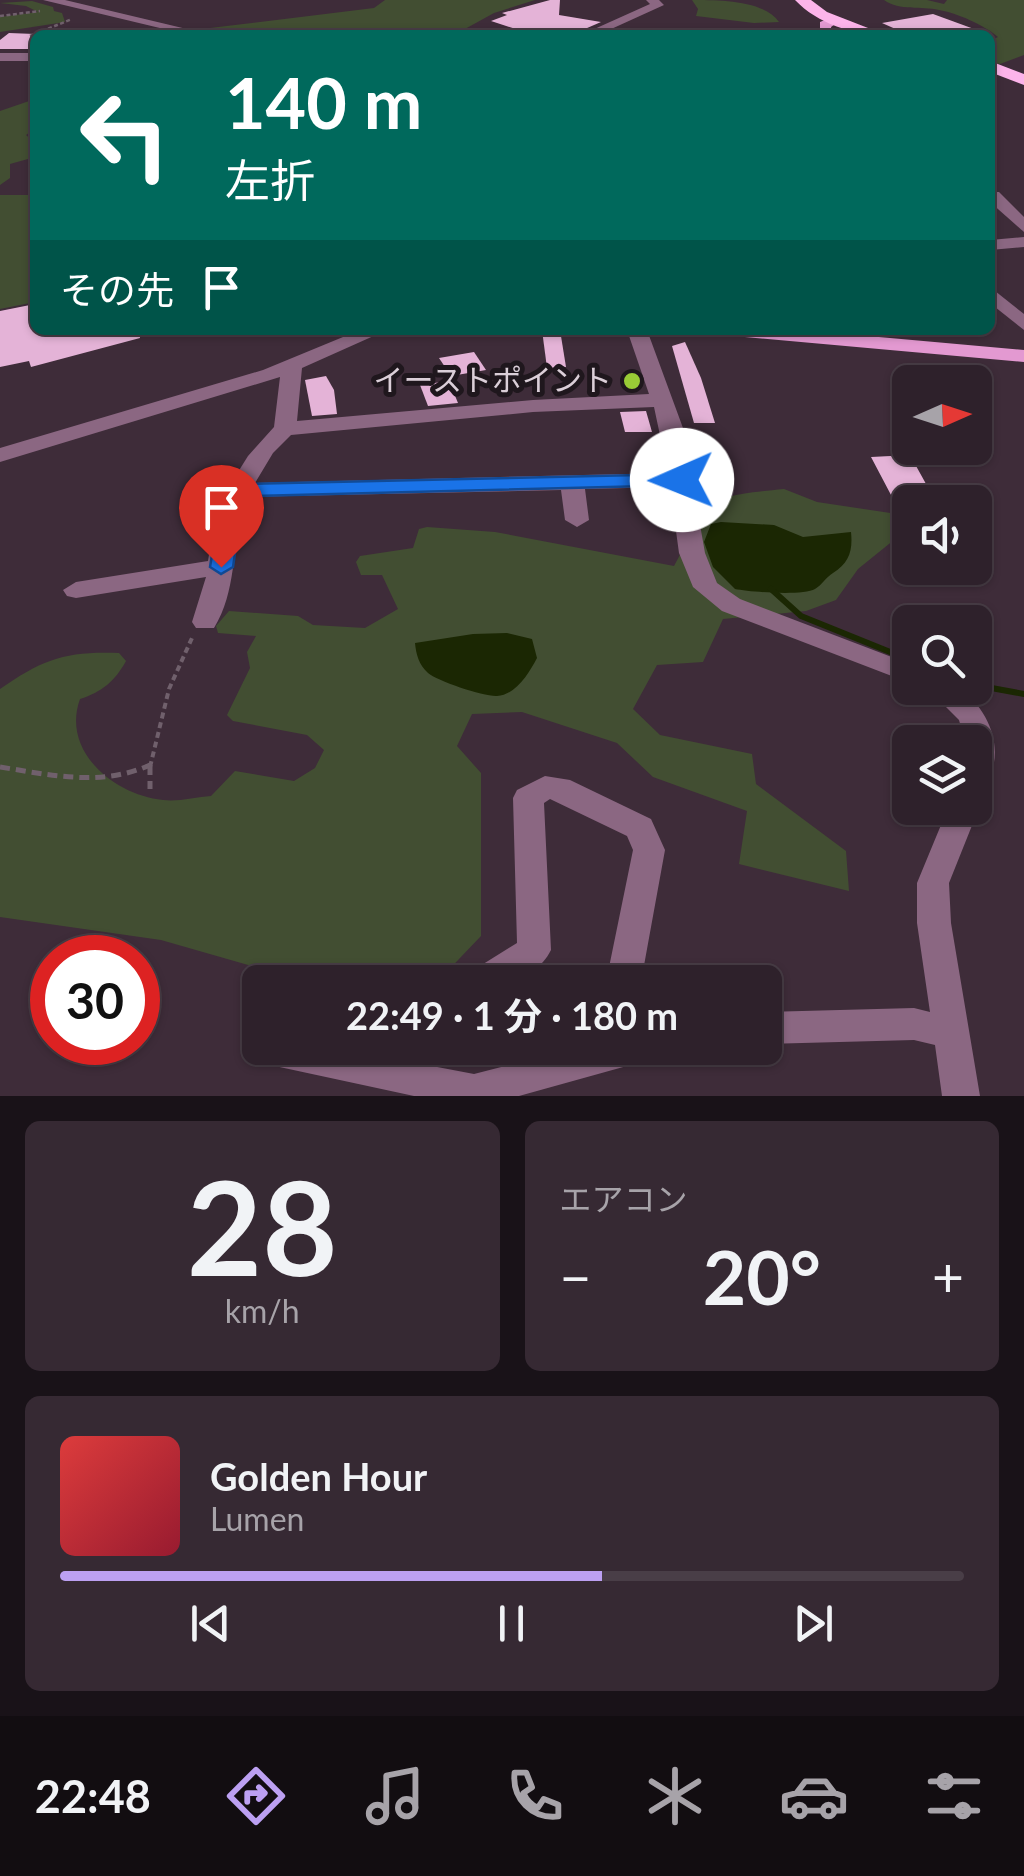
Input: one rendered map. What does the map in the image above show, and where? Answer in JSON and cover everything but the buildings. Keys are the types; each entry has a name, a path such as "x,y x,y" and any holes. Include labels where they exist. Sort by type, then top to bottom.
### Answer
{"highway":[{"path":"810,3 830,27"},
{"path":"995,68 1024,80"}],"main road":[{"path":"789,335 1021,356"}],"street":[{"path":"598,30 658,4 652,0"},
{"path":"47,5 183,30"},
{"path":"164,30 169,27"},
{"path":"2,57 30,36"},
{"path":"2,57 30,58"},
{"path":"995,197 1024,228"},
{"path":"995,245 1024,242"},
{"path":"995,297 1019,315"},
{"path":"1021,356 1016,342 1024,332"},
{"path":"0,455 160,409 292,365 366,335"},
{"path":"639,335 672,428 692,553 706,587 732,605 892,667"},
{"path":"285,429 292,365"},
{"path":"205,622 218,595 230,513 260,453 285,429 533,406 662,400"},
{"path":"243,490 682,480"},
{"path":"572,482 577,520"},
{"path":"76,590 221,567"},
{"path":"511,965 534,950 528,798 545,787 559,788 640,828 646,836 649,850 627,965"},
{"path":"956,825 933,882 934,923 961,1096"},
{"path":"782,1028 914,1024 954,1033"},
{"path":"418,1065 474,1091 565,1065"}],"path":[{"path":"0,16 47,5"},
{"path":"46,30 77,15 74,14"},
{"path":"150,789 150,765 176,666 205,622"},
{"path":"0,767 100,780 118,778 150,765"}],"shaded area":[{"path":"385,0 535,0 494,13 463,30 210,28 374,8"},
{"path":"692,0 752,5 779,22 696,16 698,9"},
{"path":"884,0 944,4 947,0 1024,0 1024,55 995,62 995,30 946,12"},
{"path":"32,1 53,7 62,13 65,22 0,32 0,17 38,12 26,6 0,3"},
{"path":"30,101 30,132 26,135 30,139 30,158 10,164 10,178 0,185 0,111"},
{"path":"0,195 30,195 30,303 0,309"},
{"path":"784,489 817,502 892,513 892,542 858,569 836,600 806,611 723,619 703,662 657,665 633,709 660,735 752,754 756,784 846,851 849,891 739,864 747,811 653,777 617,743 522,712 472,714 457,746 481,773 481,936 453,965 248,965 160,940 160,935 126,935 0,917 0,689 29,670 56,659 84,654 119,653 126,661 107,685 80,699 76,718 85,752 110,780 127,789 175,800 211,796 235,771 294,781 315,768 324,750 307,735 233,721 227,715 250,668 247,652 256,636 218,633 216,626 229,611 298,616 313,625 365,628 398,609 382,575 361,575 356,562 360,556 413,548 419,529 427,527 495,532 674,566 704,513 724,499"},
{"path":"711,524 774,525 803,537 851,532 850,551 843,565 809,591 735,589 713,567 704,542"},
{"path":"507,633 532,639 537,658 521,682 504,695 482,694 433,676 422,666 416,651 415,643"}],"waterway":[{"path":"771,589 801,616 892,653"},
{"path":"992,688 1024,694"}],"place":[{"name":"イーストポイント","path":"632,381"}],"route":[{"path":"221,567 225,530 243,490 682,480"}]}
